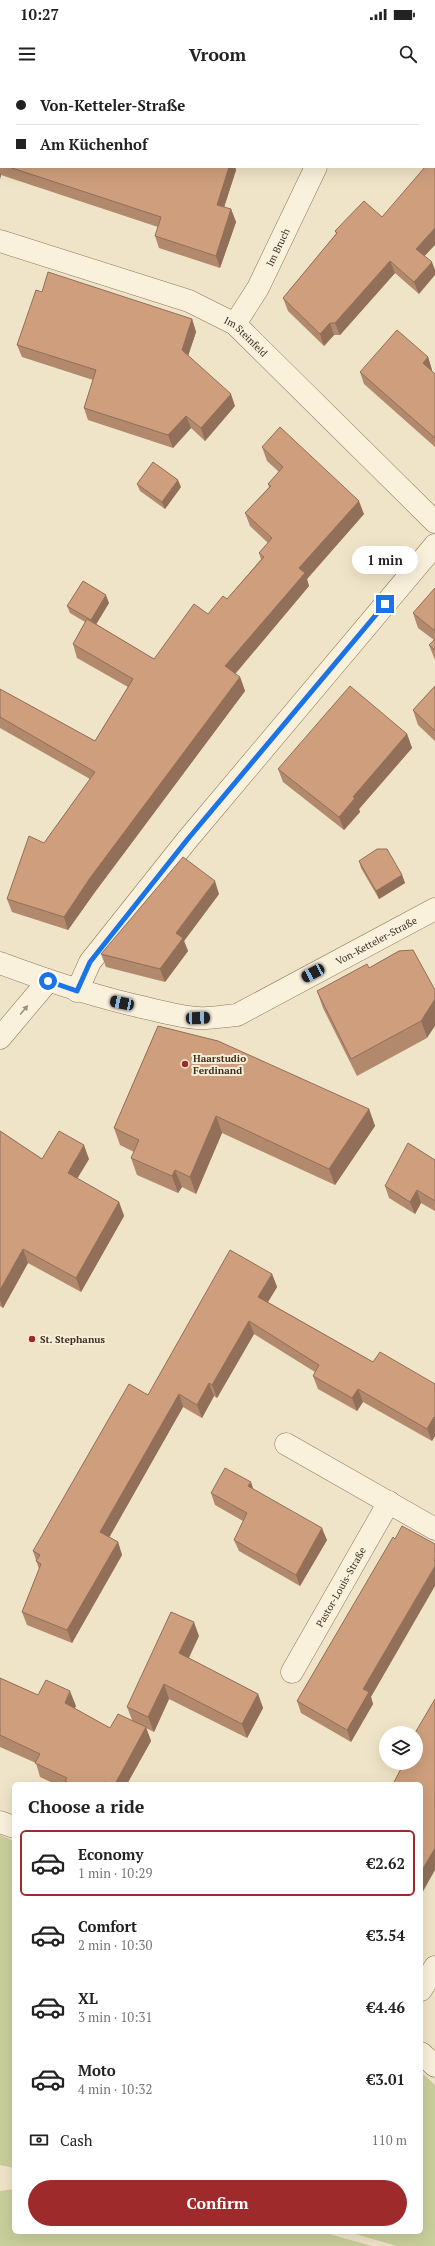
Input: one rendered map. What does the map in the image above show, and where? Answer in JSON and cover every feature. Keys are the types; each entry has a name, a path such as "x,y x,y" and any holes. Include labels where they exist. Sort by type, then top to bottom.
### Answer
{"street":[{"name":"Im Bruch","path":"235,324 258,288 316,168"},
{"name":"Im Steinfeld","path":"0,241 189,301 235,324 435,522"},
{"path":"77,991 90,962 187,840 435,545"},
{"name":"Von-Ketteler-Straße","path":"0,963 77,991 108,1000 198,1018 237,1015 435,910"},
{"path":"0,1038 48,981"},
{"path":"286,1444 435,1529"},
{"name":"Pastor-Louis-Straße","path":"292,1672 389,1502"},
{"path":"0,1822 12,1826"},
{"path":"423,1987 435,1967"},
{"path":"423,2055 435,2066"}],"green space":[{"path":"0,1835 12,1840 12,2168 0,2165"},
{"path":"423,2074 435,2085 435,2246 397,2246 355,2234 423,2234"},
{"path":"12,2189 12,2234 329,2234 372,2246 0,2246 0,2191"}],"building":[{"path":"12,168 229,168 217,205 231,209 216,256 155,236 161,217"},
{"path":"424,168 435,168 435,228 416,249 432,262 414,282 390,261 335,323 330,323 320,334 283,298 337,233 335,231 364,201 382,217"},
{"path":"48,272 192,319 182,350 231,394 201,428 186,416 168,435 84,408 96,370 17,345 36,290 42,292"},
{"path":"397,330 428,357 423,363 435,374 435,438 360,372"},
{"path":"280,427 359,501 299,568 305,573 225,666 240,677 90,878 64,917 7,899 29,836 44,843 95,772 0,717 0,689 95,741 133,679 73,644 87,619 154,659 194,604 208,614 223,596 227,599 264,557 259,553 272,538 245,513 271,486 268,484 283,467 262,447"},
{"path":"153,462 178,480 162,502 137,484"},
{"path":"83,581 106,595 91,620 67,606"},
{"path":"435,588 435,631 413,613"},
{"path":"435,639 435,650 429,645"},
{"path":"350,686 407,734 353,797 355,798 339,817 278,769"},
{"path":"435,686 435,731 413,710"},
{"path":"377,849 387,849 402,875 376,891 359,861"},
{"path":"183,857 215,881 176,933 183,938 160,969 101,954"},
{"path":"413,950 435,990 435,999 421,1021 351,1059 317,991 367,964 369,968 399,951"},
{"path":"158,1026 218,1041 369,1109 329,1169 216,1116 190,1177 175,1170 172,1176 131,1158 139,1140 114,1128"},
{"path":"0,1131 42,1159 59,1131 84,1145 68,1173 119,1202 76,1278 23,1249 0,1290"},
{"path":"408,1143 435,1160 435,1201 417,1190 410,1202 385,1186"},
{"path":"230,1250 272,1274 258,1297 373,1362 380,1352 435,1384 435,1418 434,1417 427,1429 358,1389 352,1398 313,1376 319,1365 249,1321 212,1385 209,1383 197,1405 179,1394 100,1532 118,1542 67,1630 22,1612 41,1564 36,1561 40,1555 33,1551 103,1429 129,1384 148,1395"},
{"path":"225,1468 251,1482 248,1486 322,1528 296,1575 234,1540 247,1513 211,1493"},
{"path":"402,1526 435,1544 435,1566 363,1689 369,1692 347,1730 297,1701 393,1537 395,1539"},
{"path":"171,1612 194,1622 179,1653 258,1694 242,1724 164,1684 148,1717 127,1707"},
{"path":"0,1678 38,1695 46,1680 70,1691 65,1703 110,1728 118,1714 146,1727 116,1782 67,1782 65,1781 67,1778 35,1763 40,1754 0,1735"},
{"path":"435,1699 435,1848 423,1869 423,1782 394,1782 400,1770 423,1770 423,1726 419,1726"}],"place":[{"name":"Haarstudio Ferdinand","path":"185,1064"},
{"name":"St. Stephanus","path":"32,1339"}],"route":[{"path":"48,981 77,991 90,962 187,840 385,604"}]}
